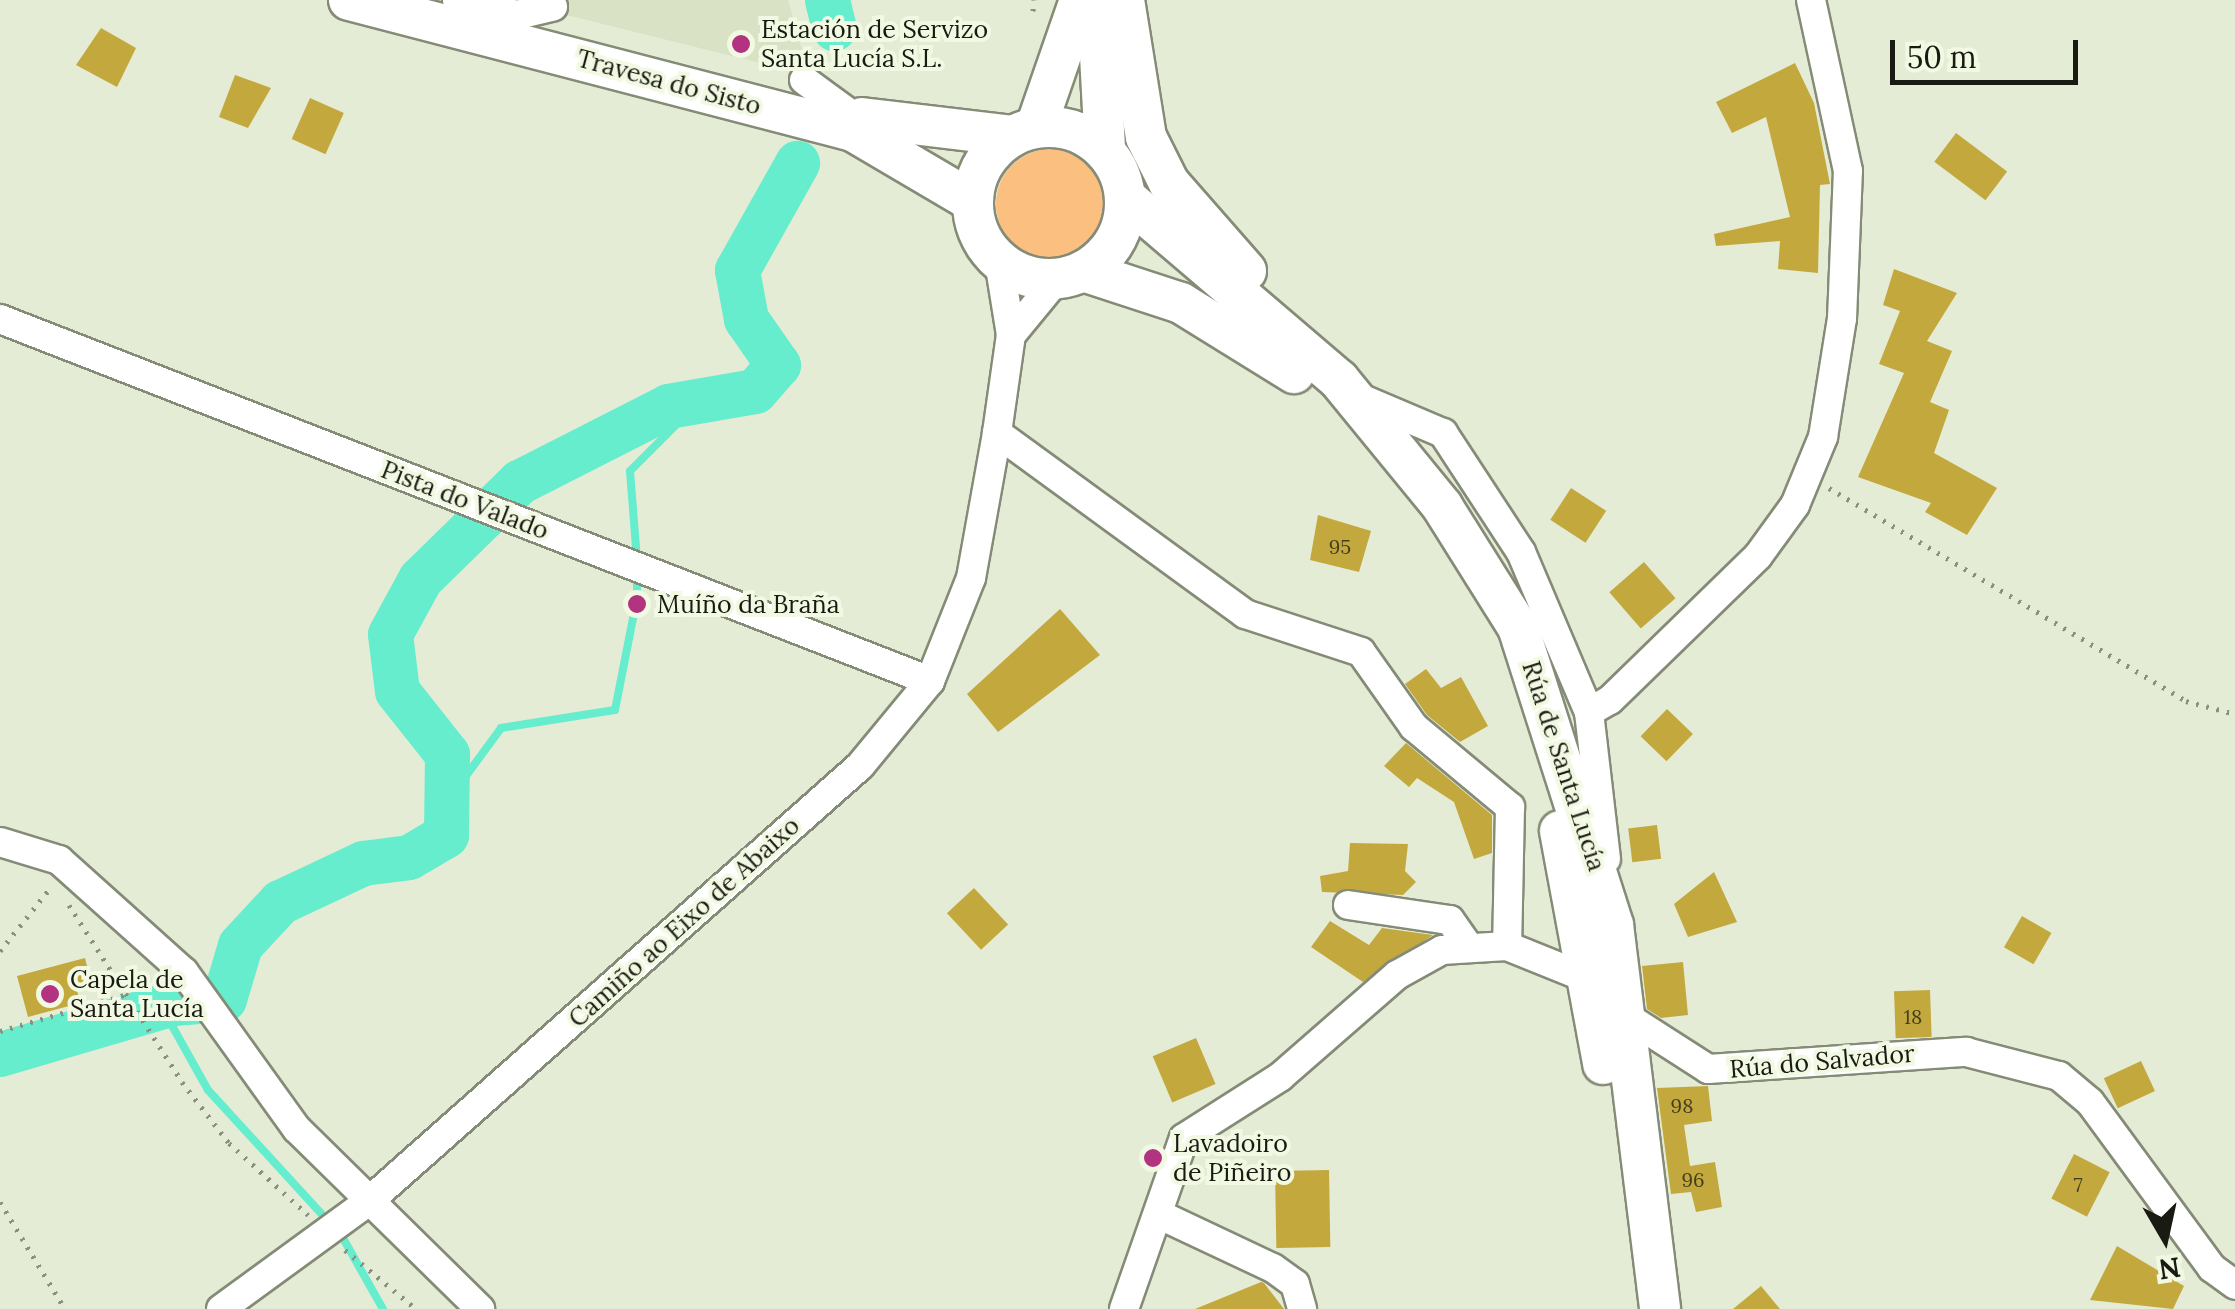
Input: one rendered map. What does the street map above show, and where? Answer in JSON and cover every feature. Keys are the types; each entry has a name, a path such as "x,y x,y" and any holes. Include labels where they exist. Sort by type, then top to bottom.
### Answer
{"highway":[{"name":"Travesa do Sisto","path":"350,0 853,130 972,201"},
{"name":"Travesa do Sisto","path":"408,0 854,116 1024,131"},
{"path":"1024,131 1080,0"},
{"path":"1097,0 1105,150 1126,198 1116,241 1070,275 998,260 972,201 991,152 1024,131 1062,127 1105,150"},
{"path":"1124,0 1134,90 1169,183 1292,317 1317,359"},
{"name":"Rúa de Santa Lucía","path":"1126,198 1317,359 1352,394 1518,628 1613,925 1660,1309"},
{"name":"Rúa de Santa Lucía","path":"1070,275 1182,303 1277,356 1423,520 1494,642 1544,774 1590,980 1640,1309"}],"street":[{"path":"457,0 517,15 553,8"},
{"path":"1589,712 1758,556 1807,475 1823,437 1842,318 1848,170 1811,0"},
{"path":"804,80 854,116"},
{"path":"998,260 1011,335"},
{"path":"1011,335 1070,275"},
{"name":"Pista do Valado","path":"0,319 930,681"},
{"name":"Camiño ao Eixo de Abaixo","path":"222,1309 340,1224 860,766 930,681 970,578 1011,335"},
{"path":"1277,356 1323,381 1391,445 1522,666 1538,707 1544,774"},
{"path":"1352,394 1431,426 1477,476 1545,600 1589,712 1613,925"},
{"path":"1391,445 1409,425 1431,426"},
{"path":"997,433 1245,614 1360,652 1414,727 1510,808 1506,946"},
{"path":"1391,445 1432,450 1477,476"},
{"path":"0,842 59,860 184,972 297,1129 340,1224 480,1309"},
{"path":"1348,905 1450,920 1469,947"},
{"path":"1124,1309 1184,1138 1280,1077 1397,975 1469,947 1506,946 1590,980"},
{"name":"Rúa do Salvador","path":"1624,1015 1708,1069 1966,1052 2060,1076 2090,1102 2212,1268 2235,1285"},
{"path":"1158,1214 1273,1268 1295,1284 1302,1309"}],"path":[{"path":"1033,10 1034,0"},
{"path":"1807,475 2186,701 2235,714"},
{"path":"0,951 54,882 140,1020 230,1144 340,1224 356,1260 416,1309"},
{"path":"0,1031 125,995"},
{"path":"0,1202 65,1309"}],"shaded area":[{"name":"Estación de Servizo Santa Lucía S.L.","path":"558,0 788,0 809,75 554,12"},
{"path":"1051,149 1072,153 1090,165 1102,183 1106,204 1102,225 1090,243 1072,255 1051,259 1030,255 1012,243 1000,225 996,204 1000,183 1012,165 1030,153"}],"building":[{"path":"101,28 136,48 117,87 76,65"},
{"path":"1795,63 1814,103 1830,184 1820,185 1818,273 1778,269 1780,241 1716,246 1714,234 1790,217 1766,117 1732,133 1716,102"},
{"path":"235,75 271,88 248,128 219,117"},
{"path":"310,98 344,113 325,154 292,139"},
{"path":"1956,133 2007,172 1985,200 1934,162"},
{"path":"1894,269 1957,293 1927,341 1952,351 1930,402 1949,410 1934,453 1997,488 1967,535 1925,512 1931,503 1858,477 1904,373 1879,364 1900,311 1883,305"},
{"path":"1571,488 1606,511 1586,543 1550,520"},
{"path":"1318,515 1371,531 1359,572 1310,560"},
{"path":"1644,562 1675,598 1641,628 1609,592"},
{"path":"1060,609 1100,655 998,732 967,694"},
{"path":"1426,669 1441,688 1461,677 1488,726 1460,742 1427,715 1405,684"},
{"path":"1667,709 1693,734 1666,761 1641,736"},
{"path":"1406,743 1492,815 1492,853 1474,859 1454,802 1417,778 1409,787 1384,766"},
{"path":"1657,825 1661,859 1632,862 1628,829"},
{"path":"1350,843 1408,844 1405,871 1416,882 1403,895 1322,892 1320,876 1348,871"},
{"path":"1714,872 1737,922 1688,937 1674,904"},
{"path":"974,888 1008,925 981,950 947,913"},
{"path":"2022,916 2051,933 2033,964 2004,947"},
{"path":"1330,921 1369,945 1382,928 1433,935 1363,982 1311,947"},
{"name":"Capela de Santa Lucía","path":"85,958 91,982 76,986 80,1003 28,1017 17,976"},
{"path":"1683,962 1688,1015 1661,1018 1647,1009 1642,966"},
{"path":"1930,990 1932,1037 1896,1038 1894,991"},
{"path":"1196,1038 1216,1084 1172,1102 1153,1056"},
{"path":"2141,1061 2155,1091 2118,1108 2104,1078"},
{"path":"1708,1086 1712,1121 1684,1125 1690,1166 1715,1162 1722,1207 1696,1212 1691,1192 1671,1194 1657,1088"},
{"path":"2074,1154 2110,1172 2087,1217 2051,1199"},
{"path":"1329,1170 1330,1247 1276,1248 1275,1171"},
{"path":"2117,1246 2184,1286 2173,1309 2090,1300"},
{"path":"1261,1282 1284,1309 1195,1309"},
{"path":"1761,1286 1780,1309 1733,1309"}],"waterway":[{"path":"827,0 834,28"},
{"path":"0,1054 173,1003 224,999 240,945 280,902 363,863 409,857 446,835 447,754 397,691 390,634 420,579 519,482 668,406 755,391 778,365 746,319 737,270 797,163"},
{"path":"637,560 630,471 701,400"},
{"path":"637,574 637,595"},
{"path":"452,795 501,728 615,710 633,618"},
{"path":"161,1006 208,1090 329,1222"},
{"path":"339,1231 383,1309"}],"place":[{"name":"Estación de Servizo Santa Lucía S.L.","path":"741,44"},
{"name":"Muíño da Braña","path":"637,604"},
{"name":"Capela de Santa Lucía","path":"50,994"},
{"name":"Lavadoiro de Piñeiro","path":"1153,1158"}]}
